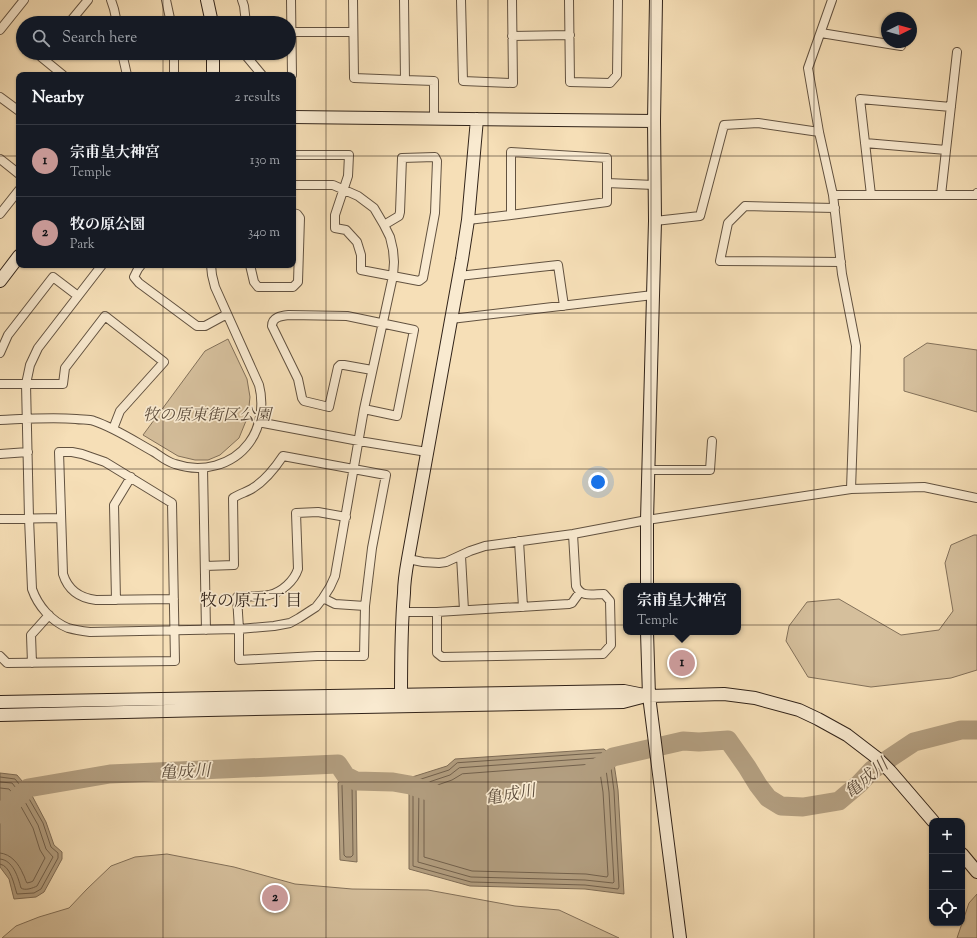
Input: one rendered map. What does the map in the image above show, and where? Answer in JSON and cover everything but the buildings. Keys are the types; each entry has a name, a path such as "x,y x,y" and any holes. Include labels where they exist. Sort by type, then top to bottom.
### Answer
{"street":[{"path":"0,30 24,0"},
{"path":"75,16 88,0"},
{"path":"111,0 116,16"},
{"path":"166,0 169,16"},
{"path":"207,0 210,16"},
{"path":"242,0 245,16"},
{"path":"291,0 291,16"},
{"path":"353,0 354,78 434,81 434,119"},
{"path":"404,0 405,80"},
{"path":"461,0 463,81 512,83 512,0"},
{"path":"569,0 570,82 610,83 617,75 618,0"},
{"path":"647,583 648,470 653,296 656,0"},
{"path":"832,0 808,68 819,132 833,195 841,262 856,346 850,489"},
{"path":"296,32 353,32"},
{"path":"821,33 881,43"},
{"path":"512,36 570,34"},
{"path":"941,195 957,52"},
{"path":"45,60 59,72"},
{"path":"124,60 126,72"},
{"path":"174,60 174,72"},
{"path":"213,60 213,72"},
{"path":"250,60 260,72"},
{"path":"292,60 292,72"},
{"path":"0,97 16,109"},
{"path":"872,195 860,99 951,107"},
{"path":"296,117 654,121"},
{"path":"402,695 402,612 408,559 468,220 477,120"},
{"path":"654,221 700,216 724,125 758,123 819,132"},
{"path":"865,143 946,150"},
{"path":"468,220 511,215 607,202 607,158 511,152 511,215"},
{"path":"296,155 349,155 348,176 335,215 335,228 346,230 357,242 361,255 361,270 419,282 424,278 435,213 437,161 435,157 402,158 400,216 384,225"},
{"path":"0,159 16,172"},
{"path":"607,183 654,184"},
{"path":"100,268 38,348 30,365 26,384 28,518 32,589 39,604 58,623 68,628 90,632 239,629 290,623 316,607 330,587 335,576 364,409 393,276 394,262 390,237 374,208 358,196 333,185 296,185"},
{"path":"833,195 976,195 977,193"},
{"path":"0,214 16,194"},
{"path":"835,208 745,206 728,223 720,261 841,262"},
{"path":"251,268 254,282 258,287 293,287 298,282 300,218 296,214"},
{"path":"0,281 16,260"},
{"path":"459,276 558,265 564,306"},
{"path":"139,268 134,277 139,283 197,326 205,326 227,314"},
{"path":"0,420 64,418 93,421 117,431 174,464 193,468 203,468 221,464 238,454 251,441 255,433 262,402 259,385 215,287 211,268"},
{"path":"0,353 8,335 53,277 78,296"},
{"path":"451,319 653,296"},
{"path":"364,409 397,416 414,330 347,316 289,315 283,316 272,322 272,326 298,379 304,401 329,407 338,367 340,365 372,370"},
{"path":"0,384 63,384 65,368 105,316 164,362 120,411 113,429"},
{"path":"258,422 427,452"},
{"path":"648,470 710,470 712,441"},
{"path":"0,454 28,452"},
{"path":"0,656 8,663 175,661 174,630 174,599 172,503 105,462 82,454 59,452 63,574 68,586 84,598 96,600 174,599"},
{"path":"204,566 234,565 233,498 253,488 262,481 284,456 386,474 372,548 365,606 364,656 317,656 239,660 237,597 269,595 284,588 296,576 298,569 296,513 318,512 346,517"},
{"path":"203,468 206,630"},
{"path":"116,600 114,505 131,477"},
{"path":"408,559 423,562 446,562 484,546 573,534 647,520 850,489 924,487 977,498"},
{"path":"0,519 61,518"},
{"path":"437,612 438,653 442,657 604,654 611,645 610,601 604,594 586,595 578,590 576,586 573,534"},
{"path":"519,541 522,607"},
{"path":"461,556 464,610"},
{"path":"402,612 437,612 569,604 572,603 580,592"},
{"path":"323,598 335,604 365,606"},
{"path":"32,663 31,634 49,615"},
{"path":"647,635 649,696 680,938"},
{"path":"0,702 207,697 624,691 649,696"},
{"path":"0,715 623,702 649,696 724,694 754,698 799,710 818,718 847,735 890,770 930,818"},
{"path":"965,858 977,872"}],"green space":[{"name":"牧の原東街区公園","path":"228,339 247,379 250,397 248,416 239,438 220,455 208,460 195,460 178,456 143,435 205,351"},
{"path":"927,343 977,350 977,412 904,391 904,358"},
{"path":"977,535 977,670 951,678 871,687 808,677 786,641 789,626 807,602 839,599 901,635 939,630 953,611 945,563 951,545"},
{"path":"167,854 234,867 295,884 352,889 428,890 515,906 559,910 619,938 2,938 16,926 69,908 111,866 135,857"},
{"path":"977,894 977,938 957,938 961,926 965,926 965,915 969,903"}],"water":[{"path":"604,749 613,757 618,790 624,894 585,889 470,886 409,869 409,778 447,766 455,759"},
{"path":"0,773 17,775 28,788 46,822 54,845 62,852 62,859 44,892 36,897 14,899 9,879 0,867"},
{"path":"346,776 356,781 357,862 340,860 338,783"}],"waterway":[{"name":"亀成川","path":"591,772 613,757 683,741 699,742 728,740 768,798 781,806 803,807 839,801 859,784 872,770 914,742 961,730 977,730"},
{"name":"亀成川","path":"0,814 28,788 110,774 338,764 346,776 356,781 393,782 410,785 434,793"}],"place":[{"name":"宗甫皇大神宮","path":"682,663"},
{"name":"牧の原公園","path":"275,898"}],"district":[{"name":"牧の原五丁目","path":"251,600"}]}
